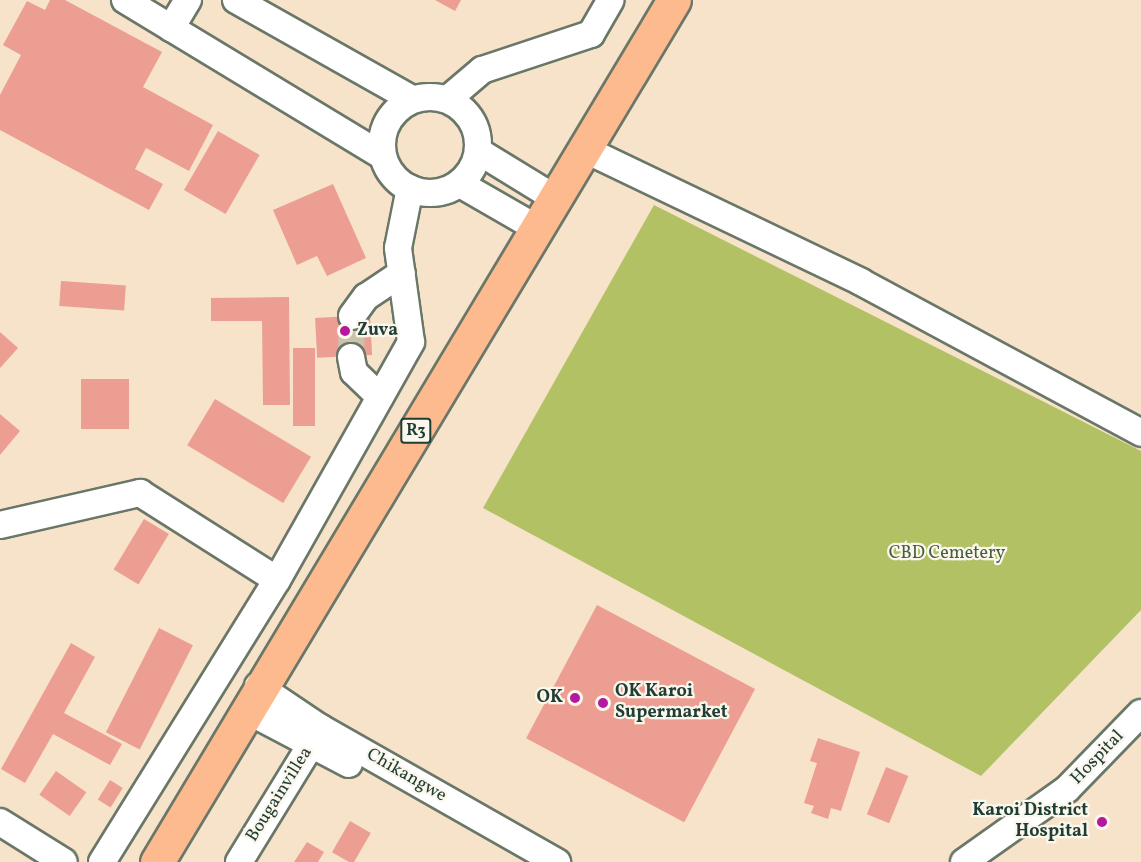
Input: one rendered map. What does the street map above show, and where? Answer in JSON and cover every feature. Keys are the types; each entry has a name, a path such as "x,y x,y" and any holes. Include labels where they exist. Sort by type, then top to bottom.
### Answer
{"highway":[{"name":"R3","path":"157,862 252,698 558,200 674,0"}],"street":[{"path":"125,0 383,156"},
{"path":"171,27 188,0"},
{"path":"236,0 412,99 448,99 482,70 591,34 611,0"},
{"path":"412,99 393,113 383,133 383,156 393,177 410,188 441,192 460,184 478,151 472,120 448,99"},
{"path":"586,150 861,282 1141,433"},
{"path":"478,151 558,200"},
{"path":"460,184 540,230"},
{"path":"102,862 277,580 411,342 402,273 401,213 410,188"},
{"path":"352,316 366,297 402,273"},
{"path":"351,357 354,372 380,397"},
{"path":"0,525 140,493 277,580"},
{"name":"Chikangwe","path":"252,698 528,862"},
{"name":"Hospital","path":"964,862 1067,789 1141,713"},
{"name":"Chikangwe","path":"317,736 557,862"},
{"name":"Bougainvillea","path":"239,862 317,736"},
{"path":"0,822 64,862"}],"green space":[{"name":"CBD Cemetery","path":"654,205 1141,451 1141,610 981,776 483,508"}],"building":[{"path":"50,0 65,0 162,52 143,87 213,125 189,171 146,148 135,169 163,184 149,210 0,130 0,95 21,55 3,45 27,1 45,10"},
{"path":"435,0 461,0 455,11"},
{"path":"218,131 260,155 226,214 184,190"},
{"path":"333,184 366,258 327,276 317,256 297,265 273,210"},
{"path":"61,281 126,286 124,310 59,306"},
{"path":"289,297 290,405 263,405 262,321 211,321 211,298"},
{"path":"370,315 372,355 317,358 315,318"},
{"path":"0,332 18,348 0,368"},
{"path":"293,348 315,348 315,426 293,426"},
{"path":"81,379 129,379 129,429 81,429"},
{"path":"215,399 311,457 283,503 187,445"},
{"path":"0,414 20,431 0,455"},
{"path":"144,519 169,534 138,585 114,570"},
{"path":"597,605 755,689 684,822 526,738"},
{"path":"159,628 193,645 140,749 106,732"},
{"path":"71,643 95,657 64,713 122,744 110,765 53,734 25,783 1,769"},
{"path":"818,738 860,752 841,811 831,808 828,819 811,813 814,806 804,803 817,763 810,761"},
{"path":"886,767 908,776 889,823 867,814"},
{"path":"56,771 86,792 70,816 39,795"},
{"path":"110,780 123,788 111,807 98,800"},
{"path":"350,821 371,833 354,862 349,862 332,852"},
{"path":"307,842 324,852 318,862 294,862"}],"tunnel":[{"path":"351,357 352,316"}],"place":[{"name":"Zuva","path":"345,331"},
{"name":"OK","path":"575,698"},
{"name":"OK Karoi Supermarket","path":"603,703"},
{"name":"Karoi District Hospital","path":"1102,822"}]}
